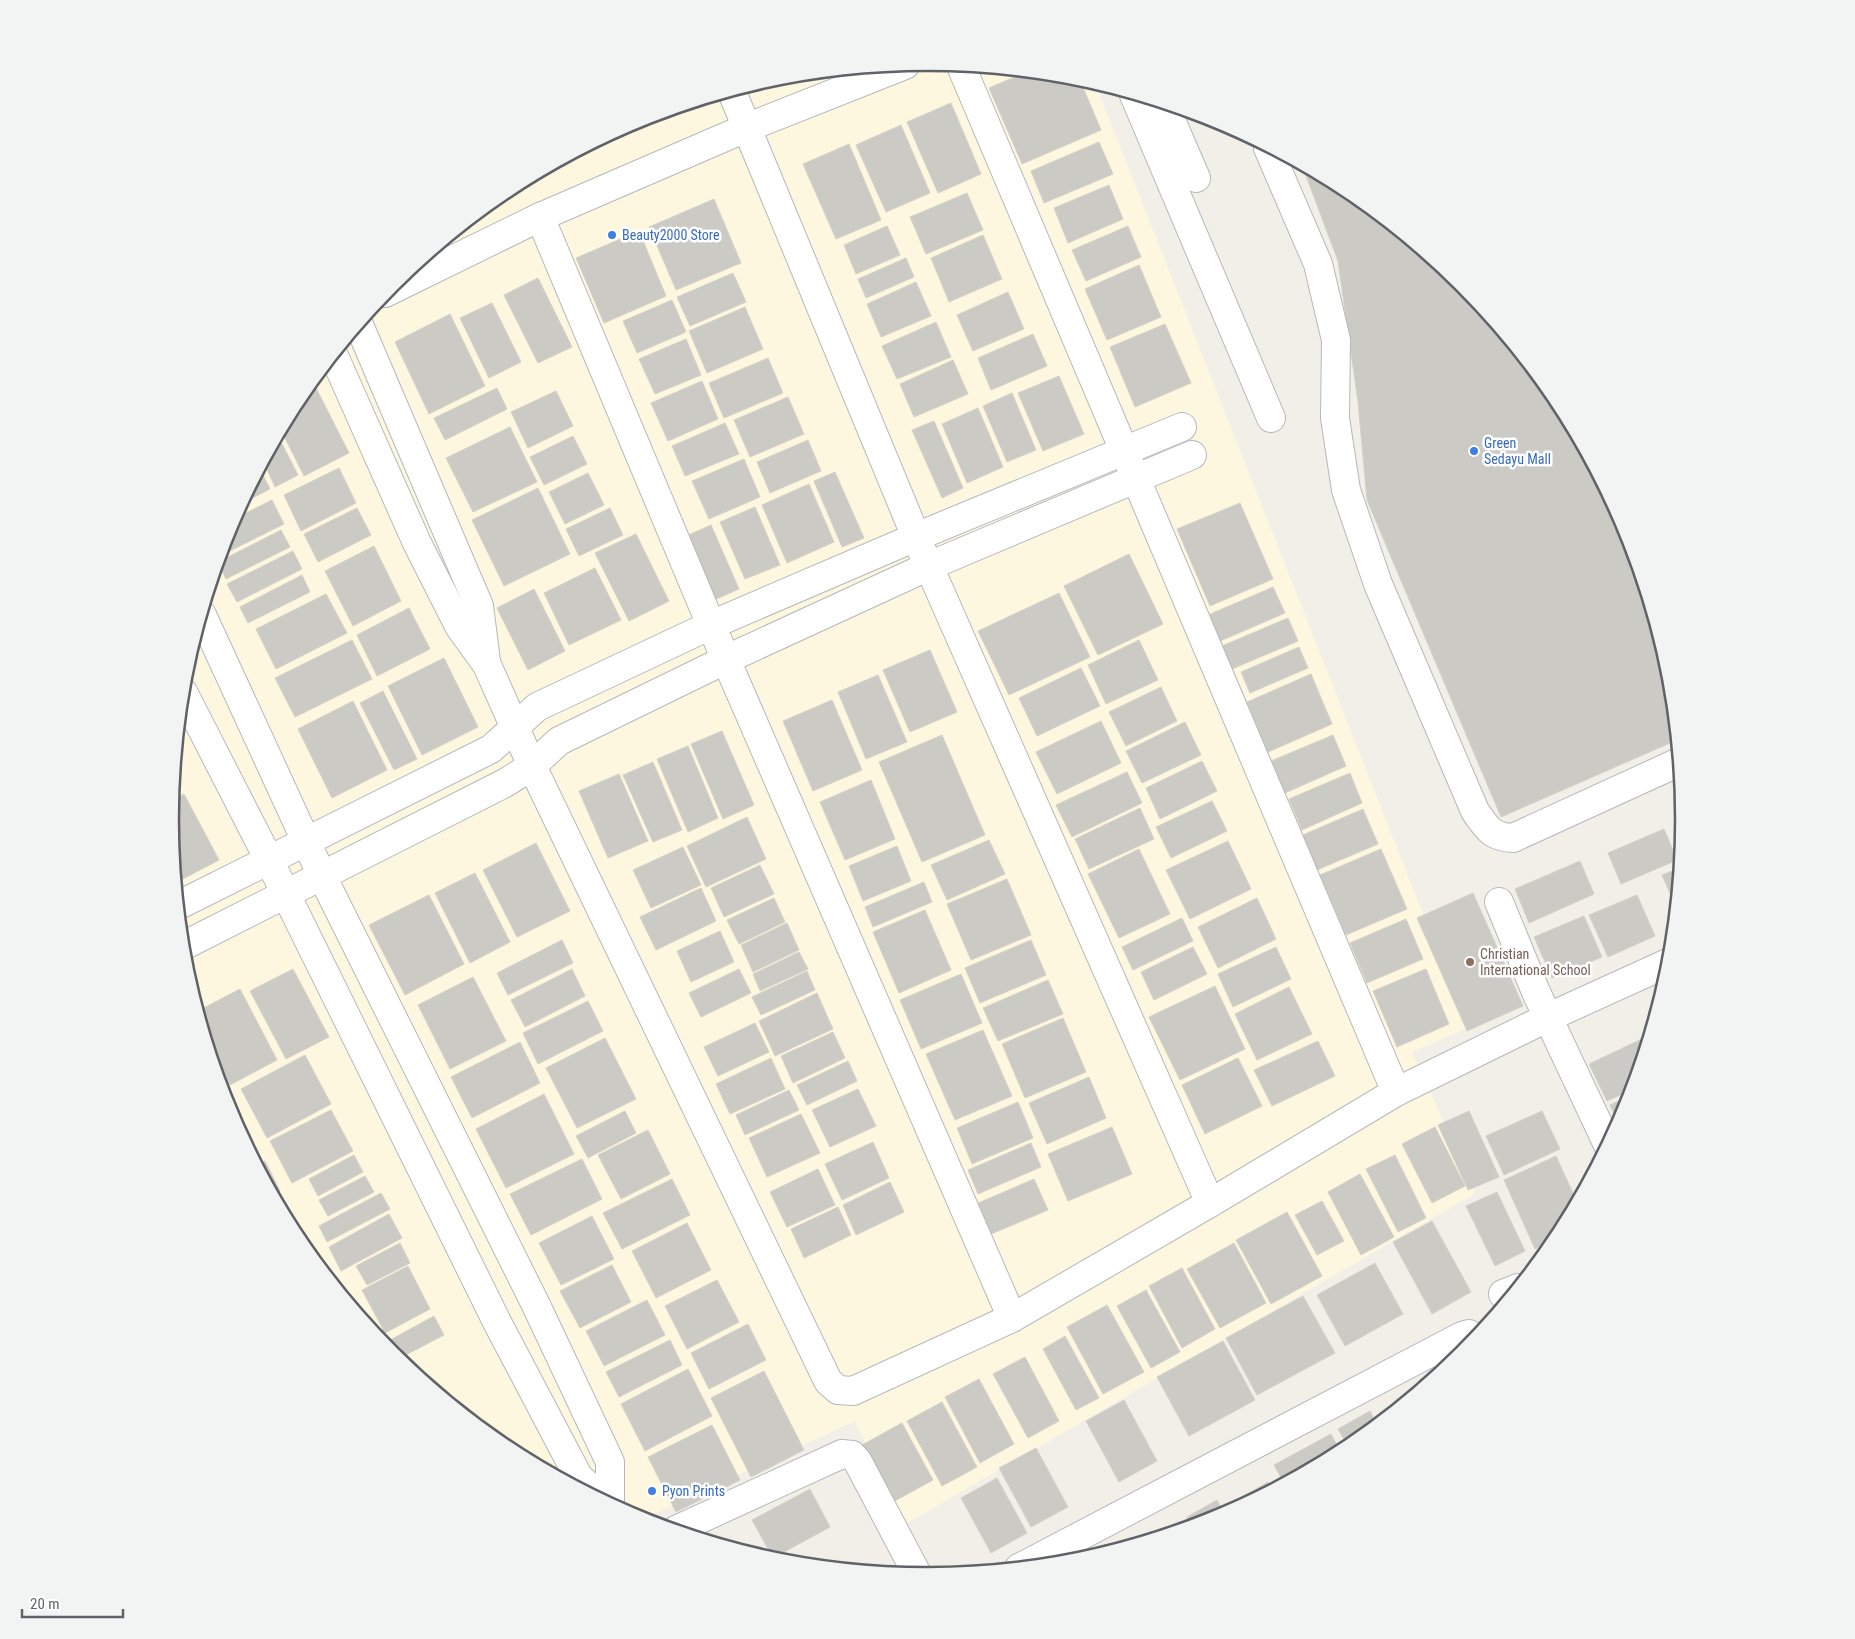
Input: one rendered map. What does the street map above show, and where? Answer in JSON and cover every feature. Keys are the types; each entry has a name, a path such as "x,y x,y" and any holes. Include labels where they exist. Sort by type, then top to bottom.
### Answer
{"street":[{"path":"964,72 1396,1092"},
{"path":"404,285 540,217 746,128 886,73"},
{"path":"734,97 916,536 1210,1203"},
{"path":"1137,102 1271,418"},
{"path":"1167,111 1196,178"},
{"path":"1271,155 1318,264 1336,340 1335,418 1346,490 1378,584 1475,811 1488,828 1500,837 1513,838 1673,765"},
{"path":"540,217 712,625 1012,1318"},
{"path":"361,330 479,606 486,665"},
{"path":"336,361 417,543 459,626 486,665 532,766 828,1380 838,1390 853,1391 1012,1318 1396,1092 1548,1017 1661,966"},
{"path":"184,902 491,749 537,707 712,625 916,536 1182,427"},
{"path":"190,942 504,783 532,766 559,741 727,659 929,566 1192,455"},
{"path":"206,623 322,876 536,1305 610,1462 610,1497"},
{"path":"189,704 270,860 497,1322 578,1476 590,1487"},
{"path":"1499,902 1536,992 1605,1138"},
{"path":"497,1322 536,1305"},
{"path":"1036,1559 1462,1336 1470,1335"},
{"path":"683,1527 842,1454 852,1455 858,1462 913,1567"}],"shaded area":[{"path":"928,71 1025,78 1098,92 1468,1028 1412,1052 1476,1193 904,1525 855,1421 652,1515 597,1491 553,1468 512,1442 434,1382 398,1349 334,1275 305,1235 279,1194 236,1106 219,1060 205,1013 194,965 186,917 181,868 179,820 186,722 205,626 219,579 236,533 279,445 305,404 365,326 398,290 472,226 512,197 553,171 597,148 641,128 687,111 734,97 830,78 879,73"}],"building":[{"path":"1015,77 1083,88 1101,130 1022,164 989,88"},
{"path":"951,103 981,174 938,193 907,122"},
{"path":"901,125 930,193 886,212 856,145"},
{"path":"1099,142 1113,174 1044,203 1031,171"},
{"path":"849,144 881,220 836,239 803,164"},
{"name":"Green Sedayu Mall","path":"1305,173 1383,226 1457,290 1521,364 1550,404 1576,445 1599,489 1619,533 1636,579 1650,626 1661,674 1671,743 1501,817 1367,500 1358,402 1338,261"},
{"path":"1109,185 1123,219 1068,243 1054,208"},
{"path":"967,193 983,230 926,254 910,217"},
{"path":"714,199 741,263 676,290 649,227"},
{"path":"887,226 900,255 856,274 844,245"},
{"path":"1128,226 1141,257 1086,281 1072,250"},
{"path":"639,231 666,296 604,323 576,258"},
{"path":"983,235 1002,279 949,302 931,258"},
{"path":"906,258 914,277 866,298 858,279"},
{"path":"1139,265 1161,317 1107,340 1085,289"},
{"path":"733,273 746,302 690,326 677,297"},
{"path":"538,278 572,347 538,363 504,295"},
{"path":"916,282 931,316 881,337 867,304"},
{"path":"1008,292 1024,329 973,351 957,315"},
{"path":"672,300 686,332 637,353 623,321"},
{"path":"492,303 521,362 489,378 460,318"},
{"path":"745,307 763,349 707,373 689,331"},
{"path":"450,314 485,386 429,414 395,342"},
{"path":"936,322 951,357 897,379 882,346"},
{"path":"1165,324 1191,383 1135,407 1110,347"},
{"path":"1033,334 1047,366 991,390 978,358"},
{"path":"686,339 701,375 655,394 639,359"},
{"path":"768,358 783,393 724,418 709,383"},
{"path":"953,360 968,394 914,417 900,384"},
{"path":"1059,376 1084,434 1043,451 1018,393"},
{"path":"702,381 718,419 668,441 651,403"},
{"path":"316,388 349,453 304,476 284,437"},
{"path":"497,388 507,409 445,440 434,418"},
{"path":"556,391 573,426 528,448 511,412"},
{"path":"1012,393 1036,450 1007,462 983,406"},
{"path":"788,397 804,434 750,457 734,420"},
{"path":"978,408 1003,467 967,483 942,424"},
{"path":"934,421 963,488 942,498 912,430"},
{"path":"725,423 739,454 685,476 672,446"},
{"path":"510,427 537,482 473,512 446,458"},
{"path":"573,436 587,464 544,485 530,457"},
{"path":"808,440 821,471 770,493 757,462"},
{"path":"281,442 298,475 275,487 267,469"},
{"path":"744,459 760,497 709,519 692,481"},
{"path":"339,468 356,503 301,531 284,495"},
{"path":"835,472 864,538 842,547 814,481"},
{"path":"588,473 604,505 565,524 549,492"},
{"path":"263,475 270,489 252,498"},
{"path":"809,484 834,542 787,563 762,505"},
{"path":"538,488 570,554 504,586 472,520"},
{"path":"272,500 284,524 229,551 236,533 245,514"},
{"path":"1240,503 1273,579 1210,606 1177,529"},
{"path":"755,507 780,565 745,579 720,522"},
{"path":"357,508 371,535 318,562 304,534"},
{"path":"610,508 623,535 579,556 566,529"},
{"path":"711,525 739,589 712,601 684,537"},
{"path":"281,530 290,547 226,579 222,571 227,557"},
{"path":"636,534 669,601 629,621 595,553"},
{"path":"374,546 401,601 353,626 325,571"},
{"path":"293,551 302,569 237,602 227,584"},
{"path":"1129,554 1163,624 1098,655 1064,586"},
{"path":"595,568 621,620 569,645 544,593"},
{"path":"302,575 310,592 248,623 240,607"},
{"path":"1273,587 1285,613 1218,642 1206,616"},
{"path":"534,589 565,651 528,670 497,608"},
{"path":"1059,593 1090,657 1009,695 978,631"},
{"path":"326,594 347,633 276,669 256,629"},
{"path":"409,608 430,649 377,676 357,635"},
{"path":"1288,618 1298,641 1232,669 1222,646"},
{"path":"352,640 372,679 295,717 275,678"},
{"path":"1139,640 1158,680 1106,704 1088,665"},
{"path":"1299,647 1308,668 1250,693 1241,672"},
{"path":"930,650 957,712 910,732 883,670"},
{"path":"444,658 478,727 422,755 388,686"},
{"path":"1081,668 1100,706 1037,736 1019,698"},
{"path":"1311,674 1332,724 1268,752 1247,702"},
{"path":"878,675 907,742 866,759 838,692"},
{"path":"1161,687 1177,721 1126,746 1109,712"},
{"path":"383,691 417,759 394,770 360,703"},
{"path":"832,700 862,770 813,791 783,721"},
{"path":"353,701 387,770 332,798 298,729"},
{"path":"1101,721 1121,763 1057,794 1036,752"},
{"path":"1185,722 1201,755 1142,783 1126,751"},
{"path":"722,731 754,805 723,819 691,744"},
{"path":"942,735 985,835 922,862 879,762"},
{"path":"1333,735 1346,766 1285,793 1271,761"},
{"path":"688,746 718,818 688,832 657,759"},
{"path":"1202,761 1217,791 1160,819 1146,788"},
{"path":"653,762 682,830 653,842 623,775"},
{"path":"1127,772 1142,803 1072,837 1056,805"},
{"path":"1350,773 1362,803 1302,830 1289,799"},
{"path":"619,774 648,841 608,858 579,791"},
{"path":"871,780 895,839 845,860 820,802"},
{"path":"184,794 219,860 182,879 179,820 180,796"},
{"path":"1212,801 1227,831 1171,858 1156,827"},
{"path":"1140,808 1154,839 1089,869 1075,839"},
{"path":"1363,809 1378,844 1317,870 1303,835"},
{"path":"747,817 766,859 706,887 687,846"},
{"path":"1664,829 1675,854 1674,861 1621,884 1608,853"},
{"path":"989,840 1005,874 947,900 931,865"},
{"path":"1228,841 1251,889 1190,919 1166,870"},
{"path":"536,843 570,911 517,937 483,870"},
{"path":"897,846 911,881 863,901 849,866"},
{"path":"683,847 701,885 651,908 633,870"},
{"path":"1139,849 1170,914 1119,938 1088,874"},
{"path":"1381,849 1407,909 1346,935 1320,875"},
{"path":"1580,861 1594,894 1529,923 1515,889"},
{"path":"760,865 774,894 724,917 711,888"},
{"path":"1674,870 1671,896 1662,875"},
{"path":"475,873 510,942 470,963 435,893"},
{"path":"1007,879 1031,935 971,960 947,904"},
{"path":"924,882 932,902 873,927 865,907"},
{"path":"701,888 716,921 656,950 640,917"},
{"name":"Christian International School","path":"1473,893 1523,1006 1467,1031 1417,918"},
{"path":"429,895 464,964 405,995 369,925"},
{"path":"1637,895 1655,936 1608,957 1589,915"},
{"path":"774,898 785,922 739,944 727,920"},
{"path":"1257,898 1276,939 1218,968 1198,927"},
{"path":"925,910 951,970 899,993 873,932"},
{"path":"1584,916 1602,957 1552,978 1534,937"},
{"path":"1182,918 1193,941 1133,970 1122,947"},
{"path":"1406,919 1423,959 1367,983 1350,943"},
{"path":"787,923 799,950 753,972 741,945"},
{"path":"720,931 734,962 691,982 677,951"},
{"path":"562,940 573,963 508,995 497,973"},
{"path":"1031,940 1046,975 980,1003 965,968"},
{"path":"1193,947 1207,974 1154,1000 1141,972"},
{"path":"1276,947 1291,979 1233,1007 1218,974"},
{"path":"799,952 808,969 760,991 753,974"},
{"path":"293,969 329,1037 286,1059 250,991"},
{"path":"572,969 585,996 525,1027 511,1000"},
{"path":"739,969 751,993 701,1017 689,993"},
{"path":"1426,969 1449,1024 1397,1047 1373,991"},
{"path":"807,971 815,990 761,1015 752,997"},
{"path":"961,974 982,1023 921,1049 900,1000"},
{"path":"473,977 506,1041 450,1069 418,1005"},
{"path":"1048,980 1063,1014 998,1041 983,1008"},
{"path":"1215,986 1245,1049 1180,1080 1149,1017"},
{"path":"1289,987 1312,1034 1257,1060 1235,1014"},
{"path":"240,989 277,1060 230,1085 219,1060 204,1008"},
{"path":"817,993 833,1029 775,1056 759,1021"},
{"path":"588,1001 603,1031 538,1064 523,1033"},
{"path":"1063,1018 1086,1072 1025,1098 1002,1044"},
{"path":"755,1023 769,1052 718,1076 704,1047"},
{"path":"983,1030 1012,1096 955,1120 926,1054"},
{"path":"833,1032 845,1058 793,1083 781,1056"},
{"path":"605,1038 636,1099 577,1128 546,1068"},
{"path":"1642,1039 1624,1093 1607,1101 1589,1064"},
{"path":"1318,1041 1335,1076 1272,1106 1254,1070"},
{"path":"520,1042 540,1083 472,1118 451,1077"},
{"path":"305,1055 331,1104 267,1138 241,1089"},
{"path":"771,1058 785,1089 730,1114 716,1084"},
{"path":"1238,1058 1262,1106 1205,1134 1182,1085"},
{"path":"848,1061 857,1081 807,1105 797,1085"},
{"path":"1089,1077 1106,1118 1047,1144 1029,1103"},
{"path":"858,1089 876,1126 830,1147 812,1110"},
{"path":"789,1090 799,1110 745,1135 736,1115"},
{"path":"544,1094 574,1154 506,1188 476,1129"},
{"path":"1621,1100 1615,1115 1610,1105"},
{"path":"1018,1102 1033,1138 972,1164 957,1128"},
{"path":"331,1110 353,1151 292,1183 270,1141"},
{"path":"625,1111 636,1133 588,1158 576,1136"},
{"path":"1469,1111 1499,1177 1468,1190 1438,1125"},
{"path":"1542,1111 1560,1149 1504,1175 1486,1136"},
{"path":"801,1114 820,1153 767,1177 749,1138"},
{"path":"1112,1127 1132,1174 1068,1201 1048,1154"},
{"path":"1435,1127 1465,1186 1432,1203 1402,1144"},
{"path":"648,1130 670,1174 621,1199 598,1155"},
{"path":"873,1142 889,1178 842,1200 825,1164"},
{"path":"1031,1143 1041,1167 978,1194 968,1170"},
{"path":"354,1155 363,1172 318,1196 309,1179"},
{"path":"1395,1155 1426,1218 1398,1232 1366,1169"},
{"path":"1556,1156 1574,1196 1542,1246 1535,1249 1504,1180"},
{"path":"582,1159 602,1199 531,1235 510,1194"},
{"path":"265,1161 280,1191 278,1192 262,1162"},
{"path":"818,1169 835,1205 787,1227 770,1192"},
{"path":"1360,1174 1394,1237 1361,1255 1328,1192"},
{"path":"365,1176 374,1192 328,1216 319,1200"},
{"path":"672,1179 690,1215 622,1249 603,1213"},
{"path":"1034,1179 1048,1210 989,1235 976,1204"},
{"path":"890,1182 904,1212 856,1235 843,1205"},
{"path":"1497,1192 1525,1251 1495,1266 1466,1206"},
{"path":"381,1193 390,1209 327,1242 319,1226"},
{"path":"1322,1201 1344,1241 1317,1255 1295,1215"},
{"path":"838,1207 851,1235 804,1258 791,1229"},
{"path":"1287,1212 1322,1276 1271,1304 1236,1240"},
{"path":"389,1214 402,1238 341,1271 329,1247"},
{"path":"592,1216 614,1259 561,1285 539,1243"},
{"path":"1432,1221 1471,1292 1432,1314 1393,1242"},
{"path":"687,1223 711,1270 656,1298 632,1251"},
{"path":"400,1243 410,1263 367,1285 356,1266"},
{"path":"1234,1243 1266,1303 1220,1328 1187,1269"},
{"path":"1375,1263 1403,1314 1345,1346 1317,1295"},
{"path":"612,1265 631,1302 580,1328 560,1291"},
{"path":"408,1266 430,1309 385,1333 362,1290"},
{"path":"1182,1268 1215,1329 1182,1348 1149,1286"},
{"path":"717,1280 739,1322 687,1349 665,1306"},
{"path":"1146,1290 1180,1352 1151,1368 1117,1306"},
{"path":"1303,1296 1335,1353 1257,1395 1226,1338"},
{"path":"647,1300 665,1335 604,1366 586,1331"},
{"path":"1107,1305 1144,1372 1103,1394 1067,1327"},
{"path":"434,1316 444,1335 405,1355 390,1340"},
{"path":"748,1324 766,1360 709,1389 691,1353"},
{"path":"1065,1336 1099,1398 1076,1410 1043,1349"},
{"path":"670,1340 682,1365 619,1397 606,1372"},
{"path":"1223,1341 1255,1400 1189,1436 1157,1377"},
{"path":"1025,1357 1059,1421 1028,1438 993,1374"},
{"path":"688,1369 712,1416 645,1451 621,1404"},
{"path":"764,1371 804,1450 751,1477 711,1398"},
{"path":"1429,1375 1420,1382 1419,1380"},
{"path":"979,1379 1014,1444 980,1463 945,1397"},
{"path":"1124,1400 1157,1461 1119,1482 1086,1421"},
{"path":"942,1402 977,1467 942,1486 907,1421"},
{"path":"1370,1411 1374,1419 1345,1441 1338,1429"},
{"path":"902,1423 933,1480 893,1502 862,1445"},
{"path":"712,1425 740,1480 676,1512 648,1457"},
{"path":"1331,1434 1337,1446 1282,1479 1274,1465"},
{"path":"1036,1448 1068,1507 1031,1527 999,1468"},
{"path":"997,1478 1027,1533 991,1553 961,1498"},
{"path":"1268,1482 1269,1485 1235,1501"},
{"path":"810,1489 830,1527 782,1553 769,1550 752,1520"},
{"path":"1217,1500 1221,1508 1189,1520 1187,1517"}],"place":[{"name":"Beauty2000 Store","path":"612,235"},
{"name":"Green Sedayu Mall","path":"1474,451"},
{"name":"Christian International School","path":"1470,962"},
{"name":"Pyon Prints","path":"652,1491"}]}
